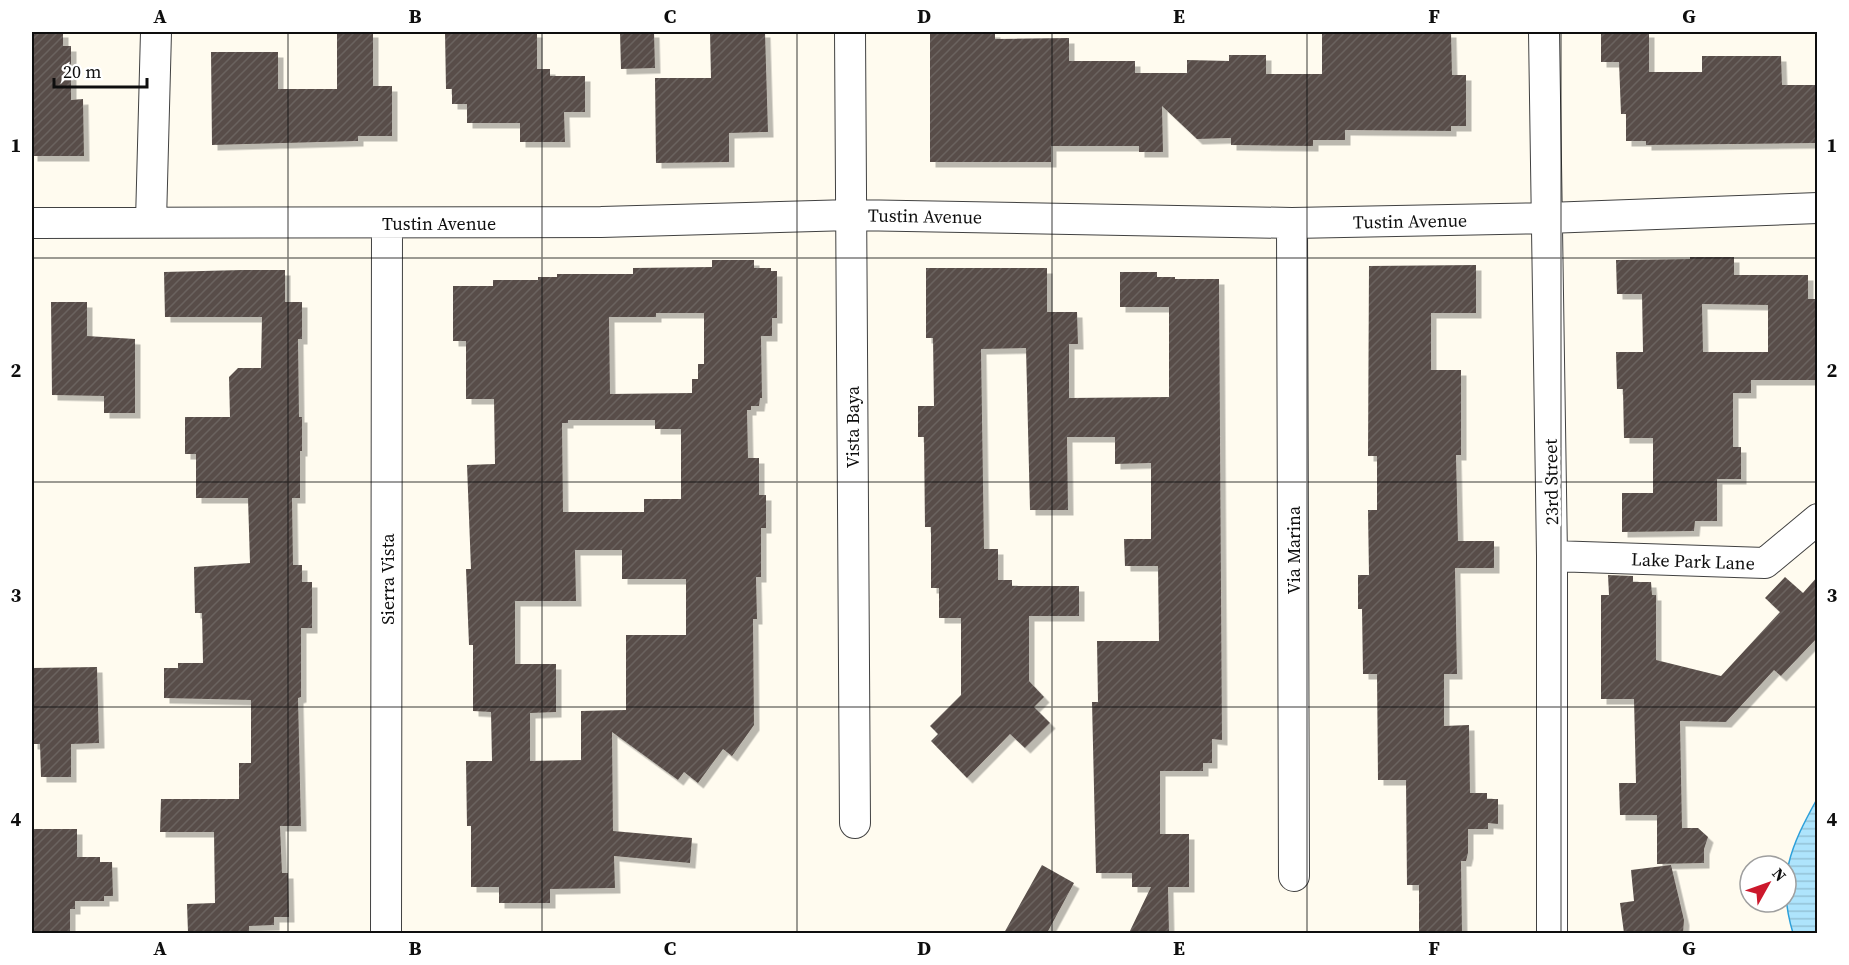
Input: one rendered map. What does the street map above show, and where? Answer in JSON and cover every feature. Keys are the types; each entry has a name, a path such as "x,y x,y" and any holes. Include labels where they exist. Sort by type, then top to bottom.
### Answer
{"street":[{"path":"151,221 156,32"},
{"name":"Vista Baya","path":"850,32 855,823"},
{"name":"23rd Street","path":"1544,32 1552,556 1552,933"},
{"name":"Tustin Avenue","path":"32,223 601,222 851,215 1292,223 1547,218 1818,208"},
{"name":"Via Marina","path":"1292,223 1294,876"},
{"name":"Sierra Vista","path":"386,933 387,224"},
{"name":"Lake Park Lane","path":"1552,556 1765,564 1818,519"}],"water":[{"path":"1817,799 1817,933 1793,933 1788,914 1798,914 1798,854 1791,854"}],"building":[{"path":"32,32 63,32 63,46 71,46 71,100 83,99 84,156 32,156"},
{"path":"337,32 373,32 373,86 392,86 392,136 358,136 358,141 212,145 211,52 278,52 278,89 337,89"},
{"path":"445,32 537,32 537,69 550,69 550,76 585,76 585,112 564,112 565,142 520,142 520,123 467,123 467,104 452,104 452,89 446,89"},
{"path":"620,32 654,32 655,68 621,69"},
{"path":"710,32 765,32 768,132 729,133 729,162 656,163 655,78 711,78"},
{"path":"930,32 995,32 995,39 1069,38 1069,61 1135,61 1135,73 1187,73 1187,60 1229,61 1229,55 1266,55 1266,74 1322,74 1322,32 1451,32 1452,75 1466,75 1466,126 1451,126 1451,131 1345,130 1345,140 1313,140 1313,146 1231,145 1231,138 1197,139 1162,106 1163,152 1139,152 1139,146 1051,146 1051,162 930,162"},
{"path":"1601,32 1649,32 1649,72 1702,72 1702,56 1781,56 1782,85 1818,85 1818,143 1646,145 1646,141 1626,141 1626,114 1621,114 1619,62 1601,62"},
{"path":"1690,257 1734,257 1734,275 1808,275 1808,299 1818,299 1818,380 1751,380 1751,393 1733,393 1733,447 1741,447 1741,479 1717,479 1717,521 1695,521 1694,531 1622,532 1622,493 1653,493 1653,438 1624,438 1623,389 1617,389 1616,352 1643,352 1642,294 1617,294 1616,260 1690,259","holes":["1702,304 1768,305 1768,352 1703,352"]},
{"path":"712,260 754,260 754,268 771,268 771,271 777,271 777,318 772,318 772,336 761,336 762,398 760,398 759,406 751,406 751,410 747,410 748,458 759,458 759,495 766,495 766,528 761,528 761,577 756,577 757,619 753,619 754,725 732,756 723,749 698,783 684,772 678,780 612,732 613,831 692,838 690,863 614,856 615,888 550,889 550,903 499,903 499,887 471,887 471,826 467,826 466,761 492,761 491,712 473,711 473,645 469,645 466,569 471,569 467,465 495,464 494,399 466,399 466,341 453,341 453,286 493,286 493,280 538,280 538,277 557,277 557,274 633,274 633,268 712,267","holes":["656,313 704,313 704,364 698,364 698,379 692,379 692,393 610,394 609,317 656,317","568,420 655,420 655,429 681,429 681,499 644,499 644,512 563,512 562,423 568,423","575,550 622,550 622,579 686,579 686,635 626,635 626,710 581,711 581,760 530,761 530,713 556,712 556,664 515,664 515,601 576,601"]},
{"path":"1476,265 1476,313 1431,313 1431,370 1461,370 1461,455 1456,455 1458,541 1494,541 1494,568 1455,568 1457,674 1444,674 1444,726 1469,725 1470,793 1487,793 1487,799 1498,799 1498,824 1488,823 1488,829 1468,829 1468,853 1466,861 1461,861 1462,933 1419,933 1419,885 1407,885 1406,780 1378,780 1377,674 1363,674 1362,609 1358,609 1358,575 1369,575 1368,510 1377,510 1377,456 1368,456 1369,266"},
{"path":"926,268 1047,268 1047,312 1077,312 1078,344 1069,344 1069,398 1169,397 1169,307 1120,307 1120,272 1157,272 1157,277 1175,277 1175,279 1219,279 1222,740 1212,739 1212,763 1203,763 1203,771 1160,771 1160,834 1189,834 1189,887 1168,887 1169,933 1129,933 1151,887 1132,887 1132,873 1096,873 1092,702 1098,702 1097,641 1159,641 1158,566 1125,566 1124,539 1151,539 1151,463 1115,464 1115,437 1067,437 1068,510 1030,510 1026,348 981,349 984,549 998,549 998,580 1012,580 1012,586 1079,586 1079,616 1029,616 1029,681 1044,697 1034,707 1050,723 1025,748 1010,734 967,778 931,741 938,734 930,726 961,695 961,618 939,618 939,588 931,588 931,527 925,527 924,437 918,437 918,406 934,406 933,338 926,338"},
{"path":"285,270 285,302 302,302 302,339 298,339 302,451 300,451 300,498 292,498 293,565 302,565 302,582 312,582 312,628 301,628 301,697 298,698 301,826 280,826 282,873 288,873 289,917 274,917 274,925 249,926 249,931 188,933 187,904 215,903 214,832 160,832 161,799 239,799 239,763 251,763 251,700 164,698 164,668 178,668 178,663 203,663 202,613 195,613 194,567 250,563 248,498 196,498 196,454 185,454 185,417 230,417 229,377 238,368 261,368 262,317 165,317 164,272"},
{"path":"51,302 87,302 87,336 135,339 135,413 104,413 104,396 52,395"},
{"path":"1608,575 1633,576 1633,582 1651,582 1652,595 1656,595 1656,660 1721,676 1780,612 1765,598 1785,577 1803,593 1818,576 1818,637 1781,676 1774,670 1726,722 1680,721 1682,828 1698,828 1708,837 1704,849 1704,863 1657,864 1657,815 1620,815 1619,783 1636,783 1634,699 1601,699 1601,595 1609,595"},
{"path":"97,667 99,743 71,744 71,777 41,777 40,744 32,744 32,668"},
{"path":"32,829 77,829 77,857 100,857 100,862 112,862 113,896 104,896 104,901 75,901 75,909 70,909 70,933 32,933"},
{"path":"1042,865 1074,883 1047,933 1004,933"},
{"path":"1671,865 1684,920 1683,933 1624,933 1620,903 1634,901 1631,870"}]}
